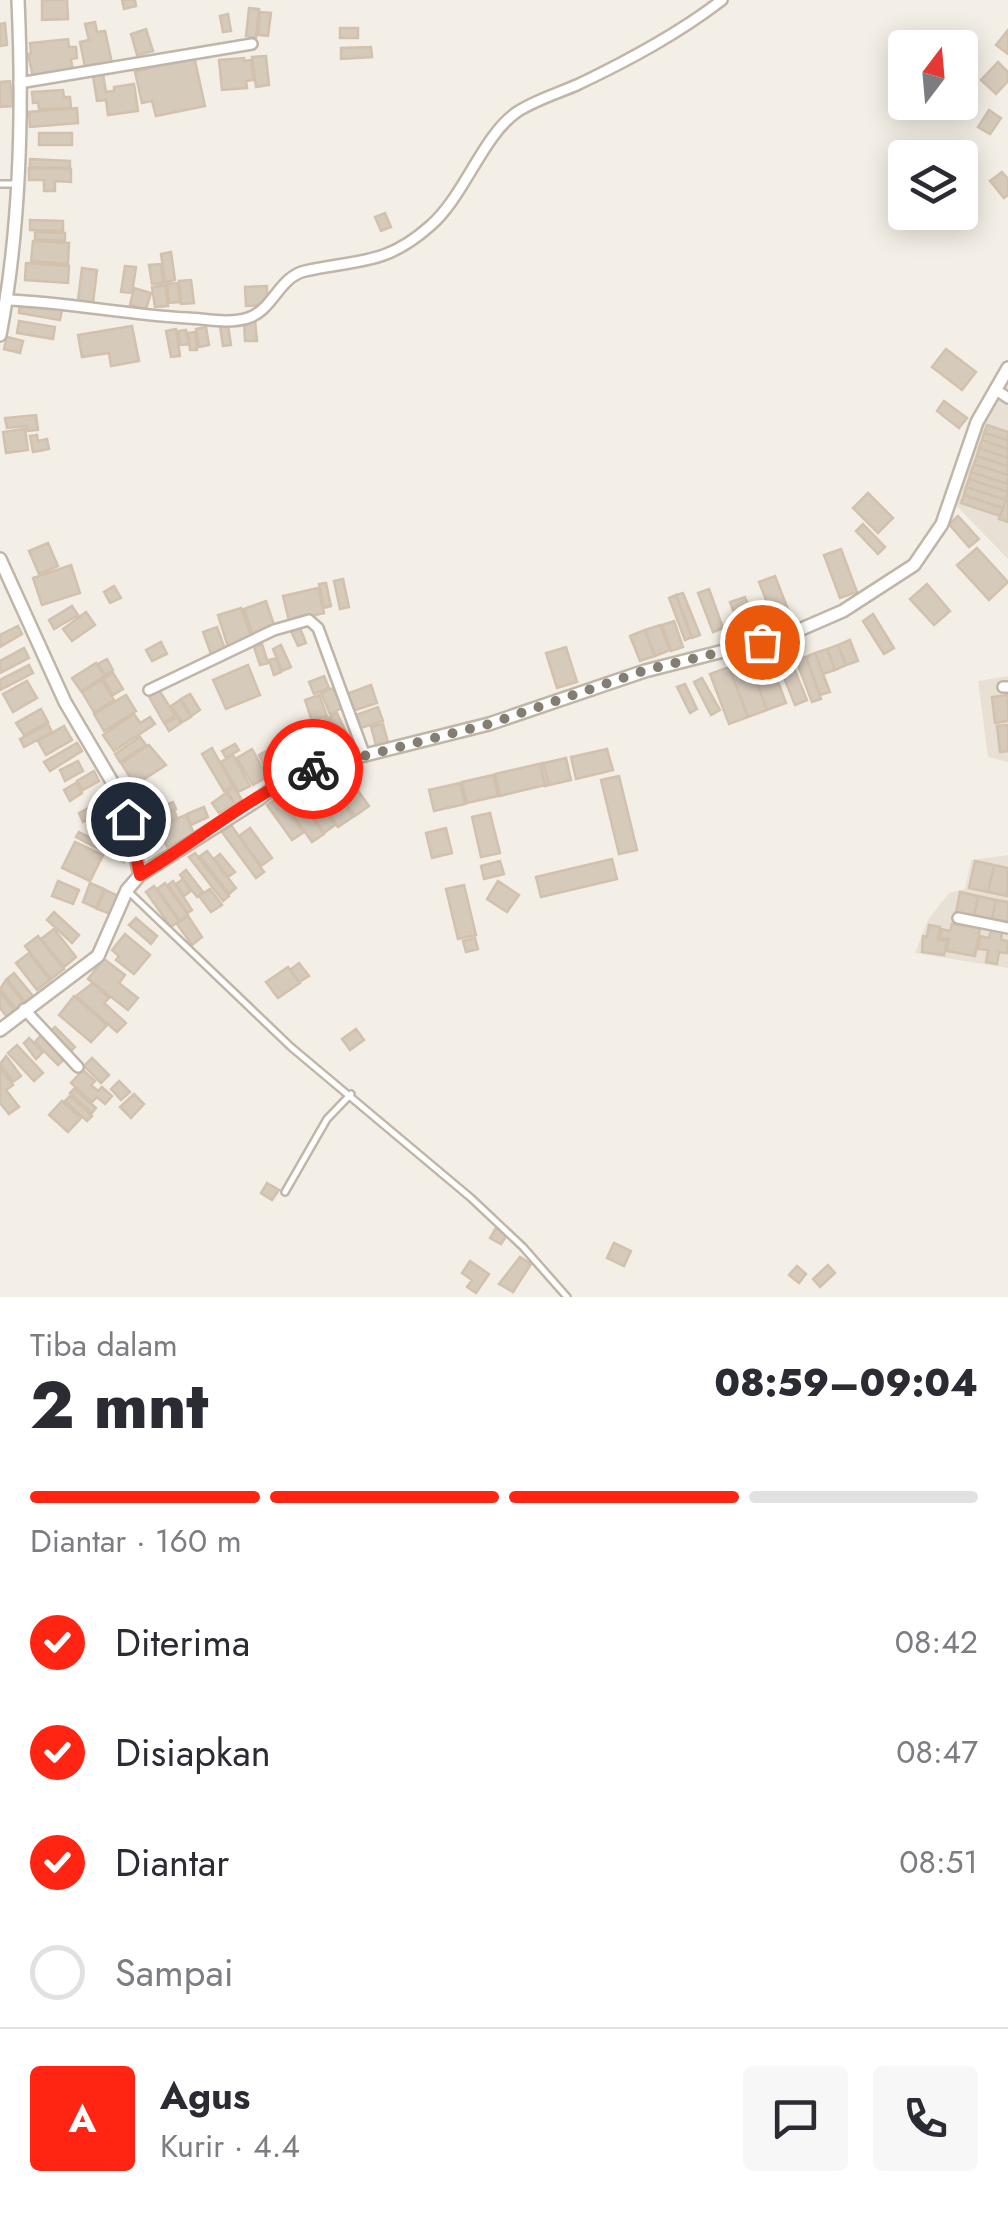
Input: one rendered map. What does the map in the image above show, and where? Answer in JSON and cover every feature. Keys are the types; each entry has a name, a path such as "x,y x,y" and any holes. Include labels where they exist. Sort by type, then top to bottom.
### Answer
{"street":[{"path":"0,335 7,300 17,184 18,0"},
{"path":"7,300 148,316 234,321 252,317 269,304 290,278 303,272 359,263 406,246 435,222 514,114 640,53 691,24 722,0"},
{"path":"19,83 252,44"},
{"path":"0,1030 98,956 127,890 140,875 280,782 316,767 489,724 646,670 790,634 843,611 914,565 942,524 977,422 1008,368"},
{"path":"995,389 1008,398"},
{"path":"0,559 65,702 120,797 140,875"},
{"path":"149,690 274,630 310,620 318,628 364,756"},
{"path":"958,918 1008,928"},
{"path":"24,1010 78,1067"}],"lane":[{"path":"0,184 17,184"},
{"path":"127,890 241,1001 472,1198 566,1297"},
{"path":"284,1192 327,1119 351,1094"}],"shaded area":[{"path":"1008,376 1008,559 956,505 990,406"},
{"path":"1008,676 1008,762 988,757 978,681"},
{"path":"1008,855 1008,968 915,953 928,920 949,893 965,889 971,860"}],"building":[{"path":"42,0 67,0 68,19 42,20"},
{"path":"122,0 135,0 136,6 124,9"},
{"path":"249,8 259,9 256,38 246,36"},
{"path":"260,12 271,13 268,36 258,35"},
{"path":"228,14 231,31 223,32 220,16"},
{"path":"95,22 97,32 105,31 112,63 85,67 80,42 89,40 85,24"},
{"path":"5,23 7,45 0,46 0,24"},
{"path":"340,28 358,28 358,38 340,38"},
{"path":"146,29 153,51 137,55 131,34"},
{"path":"1008,30 1008,54 996,45"},
{"path":"68,39 69,47 76,47 77,58 71,59 73,72 33,77 30,43"},
{"path":"371,47 372,57 341,59 341,48"},
{"path":"194,56 205,106 156,116 152,101 142,103 135,72"},
{"path":"266,56 269,85 256,87 252,57"},
{"path":"219,60 251,60 254,80 246,81 247,88 222,90"},
{"path":"998,62 1008,72 1008,81 996,94 981,80"},
{"path":"103,74 106,92 134,84 138,111 108,115 106,100 97,101 93,76"},
{"path":"10,81 13,106 0,107 0,82"},
{"path":"63,90 64,97 70,97 71,108 39,109 38,102 33,103 32,92"},
{"path":"77,108 78,123 30,127 29,112"},
{"path":"989,110 1001,118 990,134 978,127"},
{"path":"39,133 72,133 72,145 39,145"},
{"path":"30,159 70,161 70,168 30,167"},
{"path":"29,168 71,169 71,182 55,181 55,191 44,191 44,180 29,180"},
{"path":"1002,172 1008,179 1008,195 1004,198 990,181"},
{"path":"385,213 391,227 381,231 375,217"},
{"path":"30,220 63,221 63,231 30,230"},
{"path":"35,232 65,233 65,241 35,239"},
{"path":"33,241 69,243 68,264 31,261"},
{"path":"171,252 175,280 165,282 161,254"},
{"path":"26,263 69,266 68,283 25,280"},
{"path":"161,264 163,283 152,284 149,265"},
{"path":"125,266 136,267 132,293 121,292"},
{"path":"82,268 97,270 93,303 78,300"},
{"path":"191,280 194,303 181,304 179,281"},
{"path":"178,283 180,302 169,303 167,284"},
{"path":"165,285 168,306 155,307 152,287"},
{"path":"267,286 267,305 246,306 245,287"},
{"path":"134,288 151,293 146,309 130,305"},
{"path":"20,302 62,310 60,320 19,313"},
{"path":"255,320 257,341 245,341 244,321"},
{"path":"19,321 55,327 53,339 17,333"},
{"path":"228,325 231,345 223,346 220,326"},
{"path":"132,326 139,361 111,366 109,353 82,357 78,335"},
{"path":"206,327 209,345 199,347 196,329"},
{"path":"176,329 180,356 171,357 166,331"},
{"path":"186,330 189,344 180,345 178,331"},
{"path":"195,332 197,350 190,350 188,333"},
{"path":"7,337 23,341 20,353 4,349"},
{"path":"946,349 976,372 962,390 932,367"},
{"path":"944,401 967,418 959,428 937,411"},
{"path":"36,415 38,430 28,431 27,426 7,428 5,418"},
{"path":"987,425 1008,432 1008,440 984,433"},
{"path":"25,429 28,450 6,453 3,432"},
{"path":"984,433 1008,440 1008,449 982,440"},
{"path":"37,435 38,441 47,439 49,449 33,452 30,436"},
{"path":"982,440 1008,449 1008,458 979,448"},
{"path":"979,448 1008,458 1008,466 977,456"},
{"path":"977,456 1008,466 1008,475 974,464"},
{"path":"974,464 1008,475 1008,484 971,472"},
{"path":"971,472 1008,484 1008,492 969,479"},
{"path":"969,479 1008,492 1006,500 966,487"},
{"path":"966,487 1006,500 1003,508 964,495"},
{"path":"868,493 893,518 878,533 853,508"},
{"path":"964,495 1003,508 1000,516 961,503"},
{"path":"1008,499 1008,522 999,519"},
{"path":"958,516 979,539 969,547 949,524"},
{"path":"863,524 885,547 878,554 856,531"},
{"path":"48,543 58,566 39,574 29,551"},
{"path":"977,548 1008,582 989,600 957,565"},
{"path":"841,549 857,592 840,598 824,555"},
{"path":"71,565 80,593 42,605 33,578"},
{"path":"775,576 794,625 778,631 759,582"},
{"path":"343,579 349,607 340,609 334,581"},
{"path":"326,583 331,606 324,608 319,584"},
{"path":"927,584 950,611 934,625 910,599"},
{"path":"114,586 121,598 110,603 104,592"},
{"path":"318,588 324,613 289,621 283,596"},
{"path":"709,589 723,628 713,632 698,593"},
{"path":"683,593 700,635 692,638 676,595"},
{"path":"676,595 692,637 685,640 669,598"},
{"path":"745,597 755,622 740,628 730,602"},
{"path":"266,601 275,628 253,636 244,609"},
{"path":"72,606 78,615 54,629 49,620"},
{"path":"241,608 252,639 228,647 218,615"},
{"path":"86,612 95,625 72,641 63,629"},
{"path":"873,614 894,648 884,654 863,621"},
{"path":"674,621 683,647 671,651 662,625"},
{"path":"660,625 670,650 655,656 645,630"},
{"path":"18,626 22,634 0,647 0,635"},
{"path":"217,627 225,649 211,654 203,632"},
{"path":"300,628 306,643 298,646 291,631"},
{"path":"645,630 655,656 640,661 630,636"},
{"path":"850,640 858,661 846,665 838,645"},
{"path":"161,642 167,654 152,661 146,650"},
{"path":"262,644 268,663 260,665 254,647"},
{"path":"281,645 291,667 282,671 273,649"},
{"path":"838,645 846,665 835,670 827,649"},
{"path":"566,647 577,682 557,688 546,653"},
{"path":"24,648 29,658 0,673 0,661"},
{"path":"827,649 835,670 823,674 815,653"},
{"path":"767,653 786,703 767,710 748,660"},
{"path":"815,653 830,692 820,695 806,657"},
{"path":"806,657 821,699 812,702 796,660"},
{"path":"276,658 281,672 274,675 269,660"},
{"path":"107,659 113,670 105,675 98,664"},
{"path":"748,660 767,710 748,717 729,667"},
{"path":"96,663 105,676 81,691 72,678"},
{"path":"29,665 33,673 0,690 0,680"},
{"path":"248,665 260,695 226,709 213,680"},
{"path":"793,666 807,700 795,705 781,670"},
{"path":"729,667 748,717 729,724 710,674"},
{"path":"113,673 123,689 113,695 103,679"},
{"path":"324,676 329,688 314,694 309,682"},
{"path":"702,678 720,710 711,715 694,682"},
{"path":"102,680 114,700 94,712 82,692"},
{"path":"27,681 37,698 13,712 3,694"},
{"path":"685,684 697,709 690,713 677,687"},
{"path":"371,685 377,703 353,711 347,694"},
{"path":"157,687 175,715 164,723 147,693"},
{"path":"333,688 342,708 330,714 321,693"},
{"path":"190,694 200,710 191,716 181,699"},
{"path":"126,695 136,711 104,731 94,714"},
{"path":"319,695 327,716 312,721 305,700"},
{"path":"1008,695 1008,721 995,723 992,697"},
{"path":"180,700 191,717 182,722 171,706"},
{"path":"378,707 383,721 361,728 356,715"},
{"path":"41,709 48,722 24,735 16,723"},
{"path":"337,713 347,734 339,737 330,717"},
{"path":"134,714 140,723 150,717 155,724 114,751 103,735"},
{"path":"177,717 181,723 169,731 165,724"},
{"path":"328,718 336,736 323,743 314,725"},
{"path":"48,724 52,732 24,747 20,739"},
{"path":"383,724 389,746 377,749 371,727"},
{"path":"1008,725 1008,751 1000,752 997,726"},
{"path":"64,726 72,740 46,755 38,741"},
{"path":"314,728 323,748 317,751 307,731"},
{"path":"288,731 297,747 288,752 279,736"},
{"path":"301,732 313,752 305,756 294,737"},
{"path":"140,737 146,745 120,762 115,754"},
{"path":"77,743 82,751 50,771 44,762"},
{"path":"235,744 239,750 226,758 222,751"},
{"path":"149,745 166,765 135,785 121,763"},
{"path":"212,748 233,786 224,791 202,754"},
{"path":"252,749 267,777 253,785 237,758"},
{"path":"270,749 281,769 269,775 259,755"},
{"path":"286,749 295,766 285,772 275,755"},
{"path":"299,749 308,765 299,770 290,753"},
{"path":"607,749 613,770 576,779 571,757"},
{"path":"233,755 250,786 238,792 221,762"},
{"path":"566,758 571,780 545,786 540,764"},
{"path":"78,761 83,771 65,781 60,770"},
{"path":"543,763 549,784 500,796 495,774"},
{"path":"94,771 99,781 83,790 77,781"},
{"path":"493,775 498,796 467,803 462,782"},
{"path":"619,776 637,850 619,854 601,780"},
{"path":"327,781 353,817 338,827 314,791"},
{"path":"351,781 369,806 355,816 337,791"},
{"path":"76,783 82,793 70,801 64,790"},
{"path":"460,783 465,804 434,811 429,790"},
{"path":"234,787 242,800 235,804 227,791"},
{"path":"312,792 335,825 324,833 306,807 309,805 304,797"},
{"path":"226,793 235,804 219,813 212,803"},
{"path":"296,796 324,834 312,842 285,804"},
{"path":"106,799 114,816 101,822 97,815 83,822 79,813"},
{"path":"276,799 304,832 292,840 267,805"},
{"path":"173,802 176,809 161,815 158,808"},
{"path":"204,807 208,817 191,825 187,814"},
{"path":"155,808 162,824 154,827 148,811"},
{"path":"174,810 177,818 164,823 161,815"},
{"path":"490,813 500,853 481,857 472,817"},
{"path":"186,815 194,834 167,847 162,835 153,838 150,830"},
{"path":"231,825 264,872 256,878 222,832"},
{"path":"250,828 272,858 261,866 239,836"},
{"path":"446,828 452,853 432,858 426,833"},
{"path":"79,832 109,847 106,853 76,837"},
{"path":"75,842 103,855 90,881 62,868"},
{"path":"112,848 127,856 124,862 109,854"},
{"path":"207,851 236,888 229,894 200,856"},
{"path":"195,853 229,896 223,901 189,857"},
{"path":"220,854 235,872 228,877 214,859"},
{"path":"612,859 617,879 541,897 536,877"},
{"path":"500,861 504,874 484,879 481,866"},
{"path":"975,861 994,865 988,892 969,888"},
{"path":"994,865 1008,868 1007,896 988,892"},
{"path":"186,870 203,892 197,897 180,875"},
{"path":"183,879 191,891 184,896 176,884"},
{"path":"58,881 79,890 73,904 52,896"},
{"path":"173,881 192,910 187,913 168,885"},
{"path":"498,881 519,895 507,912 487,899"},
{"path":"90,883 104,889 96,908 83,902"},
{"path":"165,883 188,915 180,921 157,889"},
{"path":"464,885 476,935 458,939 446,889"},
{"path":"154,886 179,921 171,927 146,892"},
{"path":"210,889 222,905 211,912 199,896"},
{"path":"105,890 118,896 111,914 97,909"},
{"path":"960,892 978,896 974,916 956,912"},
{"path":"978,896 996,900 992,919 974,916"},
{"path":"996,900 1008,902 1008,922 992,919"},
{"path":"54,912 79,935 72,943 47,920"},
{"path":"188,916 202,937 192,945 177,924"},
{"path":"136,918 157,936 151,944 129,925"},
{"path":"952,924 980,928 975,956 947,951 949,939 940,938 941,929 950,931"},
{"path":"929,925 940,927 938,940 947,941 944,955 922,952 923,936 927,937"},
{"path":"54,929 76,957 64,967 41,939"},
{"path":"991,930 1002,932 1001,940 1008,941 1007,953 999,952 997,964 986,962 988,950 978,949 980,936 989,938"},
{"path":"125,934 150,955 134,974 116,960 119,956 112,950"},
{"path":"38,936 64,969 51,979 25,946"},
{"path":"475,938 478,949 466,952 463,941"},
{"path":"29,953 50,980 37,990 16,963"},
{"path":"104,959 125,975 119,983 138,998 128,1010 88,979"},
{"path":"299,963 309,976 299,982 290,970"},
{"path":"288,967 300,983 278,998 266,982"},
{"path":"14,973 33,996 25,1002 7,979"},
{"path":"6,980 24,1003 16,1009 0,989"},
{"path":"93,983 109,998 104,1003 126,1023 117,1032 76,996"},
{"path":"0,992 14,1010 7,1017 0,1008"},
{"path":"74,996 107,1025 91,1042 59,1015"},
{"path":"55,1027 75,1047 69,1053 49,1033"},
{"path":"356,1029 364,1040 350,1050 342,1039"},
{"path":"42,1034 66,1058 58,1065 35,1042"},
{"path":"29,1038 43,1052 36,1059 24,1043"},
{"path":"17,1045 43,1073 34,1081 8,1053"},
{"path":"6,1056 21,1076 13,1082 0,1064"},
{"path":"92,1058 109,1075 101,1083 84,1066"},
{"path":"0,1068 13,1085 6,1090 19,1107 9,1114 0,1103"},
{"path":"83,1070 95,1081 91,1085 98,1091 102,1087 112,1096 105,1104 97,1097 92,1102 71,1083"},
{"path":"119,1081 130,1092 121,1100 111,1089"},
{"path":"74,1089 96,1108 92,1113 70,1093"},
{"path":"134,1094 144,1104 131,1118 120,1107"},
{"path":"70,1096 92,1116 87,1121 65,1101"},
{"path":"62,1101 81,1118 68,1132 49,1115"},
{"path":"267,1183 279,1190 272,1200 261,1193"},
{"path":"496,1228 507,1235 501,1244 490,1238"},
{"path":"614,1243 631,1251 624,1266 607,1258"},
{"path":"520,1257 531,1264 513,1292 499,1284"},
{"path":"470,1261 489,1274 476,1293 467,1287 472,1280 462,1273"},
{"path":"828,1265 835,1273 820,1287 813,1279"},
{"path":"797,1266 806,1274 799,1283 789,1275"}],"way so far":[{"path":"313,769 489,724 646,670 762,642"}],"route":[{"path":"128,819 140,875 280,782 313,769"}]}
